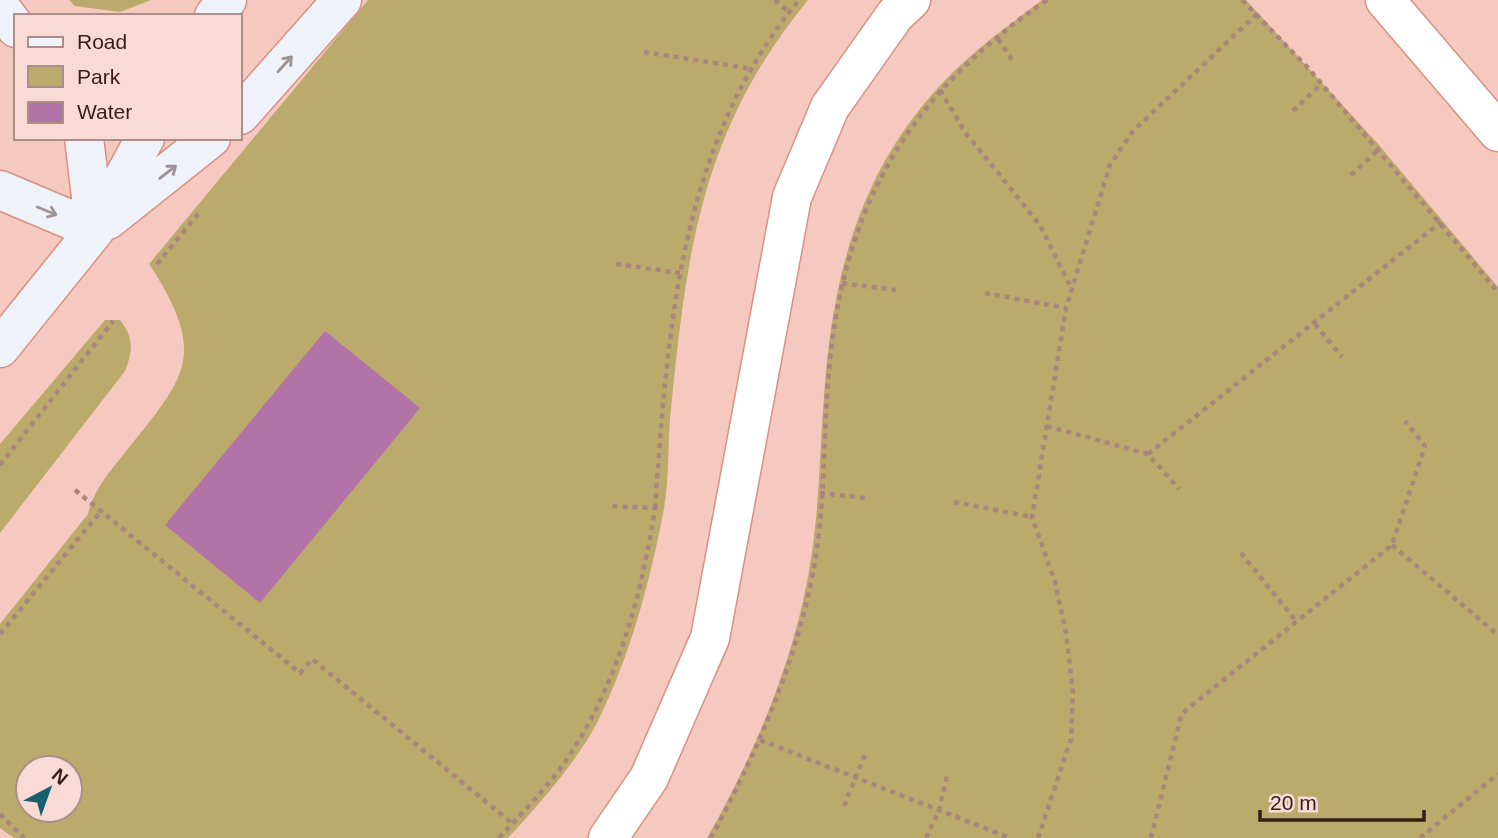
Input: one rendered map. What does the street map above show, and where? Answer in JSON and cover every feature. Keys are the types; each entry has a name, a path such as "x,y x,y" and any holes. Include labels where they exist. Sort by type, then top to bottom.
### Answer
{"street":[{"path":"15,0 30,14"},
{"path":"216,14 227,0"},
{"path":"242,113 342,0"},
{"path":"608,838 649,778 710,638 792,197 831,107 895,15 911,0"},
{"path":"1385,0 1498,132"},
{"path":"0,7 14,25"},
{"path":"83,140 95,230"},
{"path":"0,348 95,230 144,140"},
{"path":"95,230 208,140"},
{"path":"0,190 95,230"}],"path":[{"path":"775,0 789,12"},
{"path":"499,838 561,767 609,682 643,579 655,508 669,340 680,273 699,188 713,145 753,69 799,0"},
{"path":"711,838 760,740 797,642 812,575 831,351 842,283 855,233 880,178 922,111 940,90 1047,0"},
{"path":"1242,0 1378,149 1498,292"},
{"path":"1038,838 1071,739 1073,693 1066,633 1055,582 1032,517 1066,308 1110,165 1120,146 1150,114 1257,14"},
{"path":"998,39 1012,60"},
{"path":"644,52 753,69"},
{"path":"1293,111 1321,84"},
{"path":"940,90 965,132 1040,225 1072,289"},
{"path":"1351,175 1378,149"},
{"path":"1148,454 1441,222"},
{"path":"616,264 680,273"},
{"path":"842,283 896,290"},
{"path":"985,293 1066,308"},
{"path":"0,465 113,321"},
{"path":"1315,324 1342,357"},
{"path":"1151,838 1181,716 1392,545 1425,446 1405,421"},
{"path":"1047,426 1148,454 1179,489"},
{"path":"75,490 300,673 312,659 513,824"},
{"path":"820,493 864,498"},
{"path":"954,502 1032,517"},
{"path":"612,506 655,508"},
{"path":"0,634 102,510"},
{"path":"1392,545 1498,635"},
{"path":"1241,553 1296,621"},
{"path":"760,740 1010,838"},
{"path":"844,806 866,752"},
{"path":"1420,838 1498,774"},
{"path":"926,838 939,810 947,776"},
{"path":"0,814 24,838"}],"green space":[{"path":"69,0 151,0 120,12 75,6"},
{"path":"368,0 808,0 772,48 744,96 722,144 706,193 693,243 684,296 670,422 665,501 651,567 629,646 590,736 557,782 508,838 14,838 0,828 0,624 88,514 102,483 175,385 182,365 184,345 179,322 168,296 149,264"},
{"path":"1042,0 1246,0 1379,145 1498,287 1498,838 707,838 759,735 797,626 815,531 830,339 846,255 859,216 896,142 922,107 963,63"},
{"path":"105,320 120,320 128,333 131,351 125,371 0,533 0,444"}],"water":[{"path":"325,331 420,408 260,603 165,525"}]}
